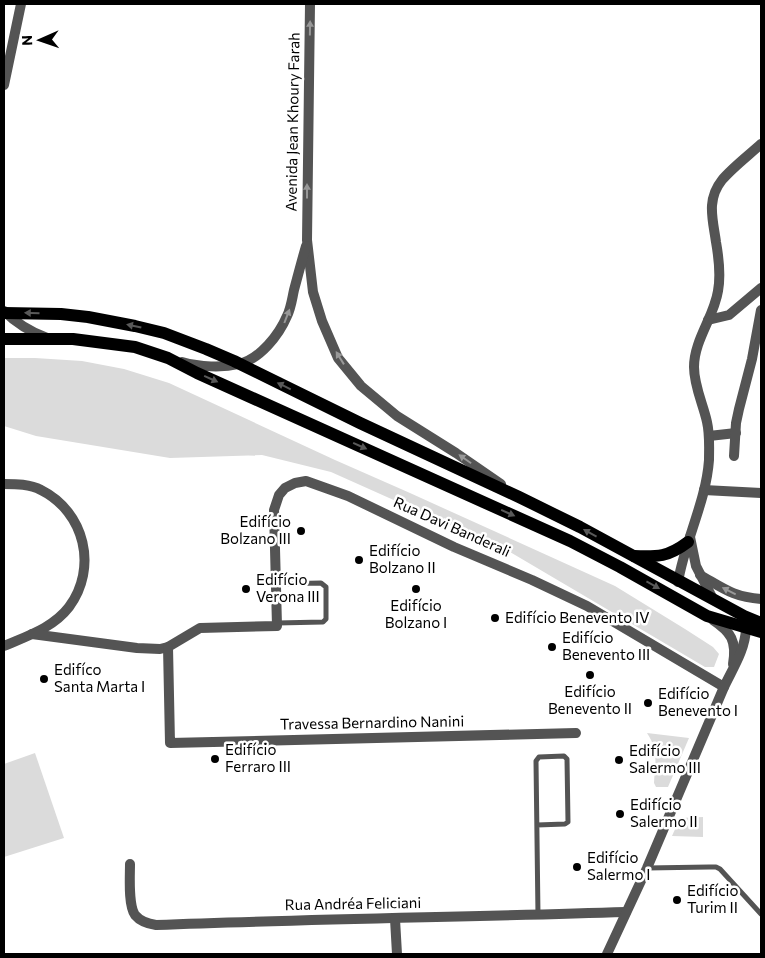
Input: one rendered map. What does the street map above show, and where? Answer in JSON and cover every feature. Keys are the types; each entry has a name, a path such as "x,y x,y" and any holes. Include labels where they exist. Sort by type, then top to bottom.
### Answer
{"main road":[{"path":"4,312 61,314 135,326 164,333 234,361 580,527 678,582 713,599 761,632"},
{"path":"4,339 91,341 135,347 168,358 197,373 570,542 620,567 707,616 761,623"},
{"path":"633,556 673,553 689,539"},
{"path":"678,582 682,597 688,606"}],"street":[{"path":"4,85 21,4"},
{"name":"Avenida Jean Khoury Farah","path":"310,4 307,240 313,292 322,321 338,358 361,386 397,416 456,453 519,497"},
{"path":"678,582 682,561 704,490 708,461 709,436 707,422 695,381 694,366 695,353 715,306 719,291 720,271 711,218 712,205 722,180 761,144"},
{"name":"Avenida Jean Khoury Farah","path":"168,358 193,365 219,366 241,364 258,354 272,342 282,328 288,314 307,240"},
{"path":"708,320 729,314 761,288"},
{"path":"734,456 739,409 752,359 761,310"},
{"path":"4,312 34,333 50,339"},
{"path":"709,436 736,433"},
{"name":"Rua Davi Banderali","path":"277,625 274,510 279,495 285,488 295,483 306,481 348,496 454,547 587,606 724,687"},
{"path":"4,484 20,484 40,489 65,508 81,535 84,553 84,576 76,596 68,608 55,622 4,646"},
{"path":"704,490 761,493"},
{"path":"689,539 700,575 713,599"},
{"path":"700,575 738,596 761,599"},
{"path":"707,616 728,631 733,639 734,650 730,674"},
{"path":"608,954 647,868 724,687 739,659 746,637 745,622"},
{"path":"32,634 137,648 160,649 168,647 200,628 277,625"},
{"name":"Travessa Bernardino Nanini","path":"168,647 170,744 576,733"},
{"name":"Rua Andréa Feliciani","path":"130,864 131,902 134,914 148,924 156,925 626,912"},
{"path":"395,919 397,954"}],"lane":[{"path":"276,584 321,583 326,587 326,619 323,622 277,625"},
{"path":"537,825 565,824 568,822 567,759 564,756 539,757 536,761 538,915"},
{"path":"647,868 716,867 726,874 761,914"}],"shaded area":[{"path":"4,358 82,361 124,369 169,383 615,586 713,647 719,654 714,667 705,667 510,552 331,472 262,455 170,458 36,436 4,426"},
{"path":"647,733 689,738 668,787 656,787 654,783 655,751"},
{"path":"35,753 64,838 4,857 4,764"},
{"path":"703,817 703,837 672,836 680,818"}],"place":[{"name":"Edifício Bolzano III","path":"301,531"},
{"name":"Edifício Bolzano II","path":"359,560"},
{"name":"Edifício Verona III","path":"246,589"},
{"name":"Edifício Bolzano I","path":"416,589"},
{"name":"Edifício Benevento IV","path":"495,618"},
{"name":"Edifício Benevento III","path":"552,647"},
{"name":"Edifício Benevento II","path":"590,675"},
{"name":"Edifíco Santa Marta I","path":"44,679"},
{"name":"Edifício Benevento I","path":"648,703"},
{"name":"Edifício Ferraro III","path":"215,759"},
{"name":"Edifício Salermo III","path":"619,760"},
{"name":"Edifício Salermo II","path":"620,814"},
{"name":"Edifício Salermo I","path":"577,867"},
{"name":"Edifício Turim II","path":"677,900"}]}
